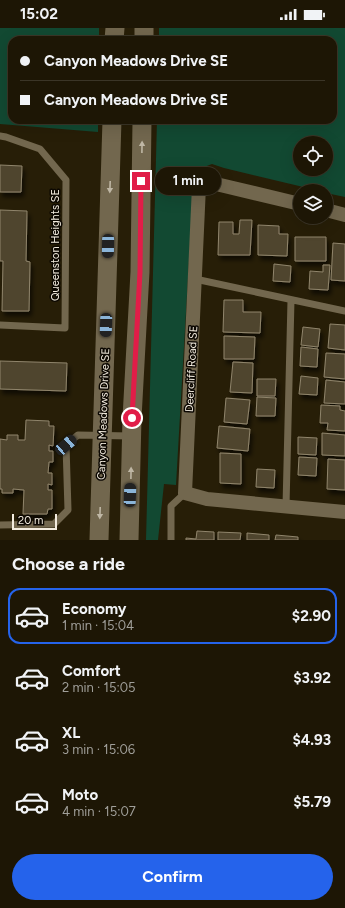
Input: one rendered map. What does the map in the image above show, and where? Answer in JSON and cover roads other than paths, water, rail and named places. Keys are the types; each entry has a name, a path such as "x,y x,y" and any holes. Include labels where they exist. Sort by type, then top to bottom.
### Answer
{"street":[{"name":"Canyon Meadows Drive SE","path":"99,540 112,124"},
{"path":"129,540 132,436 140,272 142,124"},
{"name":"Deercliff Road SE","path":"185,493 196,279 199,186 216,184 293,202"},
{"path":"333,212 345,215"},
{"path":"185,493 207,499 345,512"}],"lane":[{"name":"Queenston Heights SE","path":"0,136 40,149 66,180 66,188 65,328 0,325"},
{"path":"196,279 345,311"},
{"path":"286,506 291,300"},
{"path":"0,525 54,524 68,510 66,445 78,435 132,436"},
{"path":"171,540 171,506 185,493"}]}
